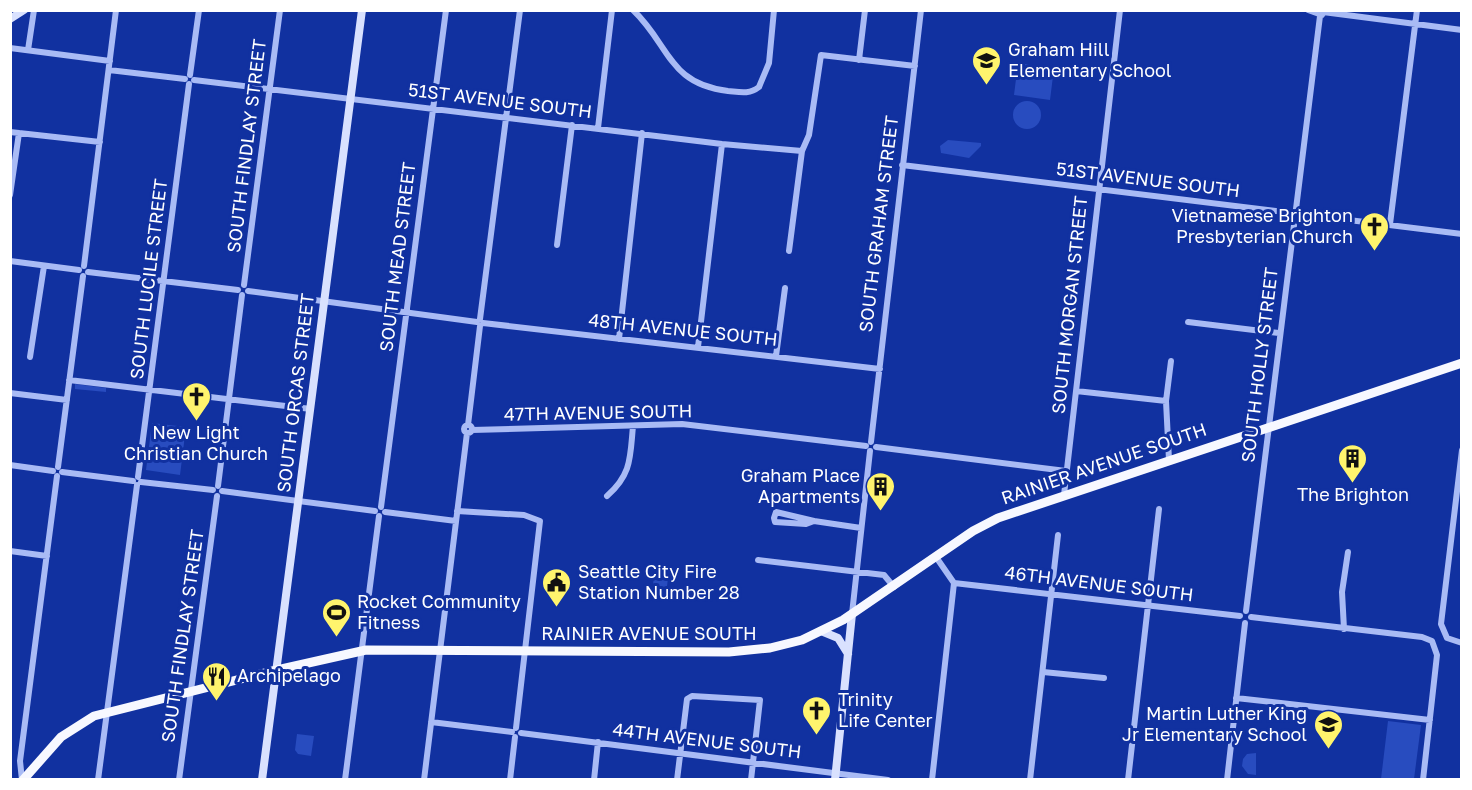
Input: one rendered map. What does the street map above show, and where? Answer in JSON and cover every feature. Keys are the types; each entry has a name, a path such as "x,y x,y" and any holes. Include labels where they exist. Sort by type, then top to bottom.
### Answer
{"main road":[{"name":"RAINIER AVENUE SOUTH","path":"23,780 69,731 107,711 362,651 440,649 746,652 787,645 821,631 852,614 998,518 1461,363"}],"street":[{"path":"10,18 24,10"},
{"path":"28,50 34,10"},
{"path":"23,780 20,761 116,10"},
{"name":"SOUTH LUCILE STREET","path":"98,780 199,10"},
{"name":"SOUTH FINDLAY STREET","path":"179,780 280,10"},
{"name":"SOUTH ORCAS STREET","path":"262,780 362,10"},
{"name":"SOUTH MEAD STREET","path":"345,780 446,10"},
{"path":"424,780 520,10"},
{"path":"598,128 612,10"},
{"path":"633,10 646,23 670,62 697,84 745,93 754,91 763,80 769,63 774,10"},
{"path":"860,60 865,10"},
{"name":"SOUTH GRAHAM STREET","path":"836,776 861,528 921,10"},
{"name":"SOUTH MORGAN STREET","path":"1064,495 1120,10"},
{"path":"1390,224 1417,10"},
{"path":"1317,12 1461,30"},
{"name":"SOUTH HOLLY STREET","path":"1243,614 1268,427 1317,12"},
{"path":"10,48 110,61"},
{"path":"789,251 802,151 809,135 821,55 915,66"},
{"name":"51ST AVENUE SOUTH","path":"109,70 722,144 802,151"},
{"path":"557,245 572,125"},
{"path":"10,132 100,142"},
{"path":"10,195 19,133"},
{"path":"619,339 642,134"},
{"path":"698,347 722,144"},
{"name":"51ST AVENUE SOUTH","path":"902,165 1461,234"},
{"name":"48TH AVENUE SOUTH","path":"10,261 325,300 406,313 880,369"},
{"path":"30,357 44,266"},
{"path":"776,356 785,288"},
{"path":"1188,322 1279,333"},
{"path":"1169,460 1166,401 1171,361"},
{"path":"69,380 311,409"},
{"path":"1076,391 1166,401"},
{"path":"10,393 66,400"},
{"name":"47TH AVENUE SOUTH","path":"469,429 684,424 1066,471"},
{"path":"607,496 620,485 628,470 633,426"},
{"path":"1461,450 1441,624 1443,634 1449,640 1461,643"},
{"path":"10,465 456,521"},
{"path":"1128,780 1160,509"},
{"path":"457,511 532,516 540,521 538,543 540,546 510,780"},
{"path":"814,521 806,524 775,522 774,518 776,512 814,521 861,528"},
{"path":"1030,780 1058,535"},
{"path":"10,551 46,556"},
{"path":"1344,629 1341,592 1348,552"},
{"path":"932,780 954,583 936,557"},
{"path":"759,560 884,575 894,587"},
{"name":"46TH AVENUE SOUTH","path":"954,583 1243,614"},
{"path":"1243,614 1344,629 1422,637 1432,641 1437,655 1423,780"},
{"path":"1227,780 1245,622 1243,614"},
{"path":"1245,622 1251,617"},
{"path":"821,631 838,638 848,654"},
{"path":"1043,672 1104,678"},
{"path":"677,780 687,699 692,696 760,700 751,780"},
{"path":"1236,698 1430,720"},
{"name":"44TH AVENUE SOUTH","path":"431,722 753,762 836,776 888,780"},
{"path":"594,780 598,742"}],"shaded area":[{"path":"1018,63 1054,68 1050,100 1014,95"},
{"path":"1027,101 1037,105 1041,115 1037,125 1027,129 1017,125 1013,115 1017,105"},
{"path":"948,140 981,143 981,146 969,158 941,153 940,146"},
{"path":"75,384 106,388 106,392 75,389"},
{"path":"152,423 186,427 180,475 146,470"},
{"path":"655,568 669,569 666,595 652,593"},
{"path":"1388,721 1421,725 1414,779 1381,779"},
{"path":"297,734 314,736 311,756 298,754 295,750"},
{"path":"1256,753 1256,775 1248,774 1242,766 1243,759 1247,754"}],"place":[{"name":"Graham Hill Elementary School","path":"987,86"},
{"name":"Vietnamese Brighton Presbyterian Church","path":"1374,252"},
{"name":"New Light Christian Church","path":"196,422"},
{"name":"The Brighton","path":"1353,484"},
{"name":"Graham Place Apartments","path":"881,512"},
{"name":"Seattle City Fire Station Number 28","path":"557,608"},
{"name":"Rocket Community Fitness","path":"336,638"},
{"name":"Archipelago","path":"216,702"},
{"name":"Trinity Life Center","path":"817,736"},
{"name":"Martin Luther King Jr Elementary School","path":"1328,750"}]}
